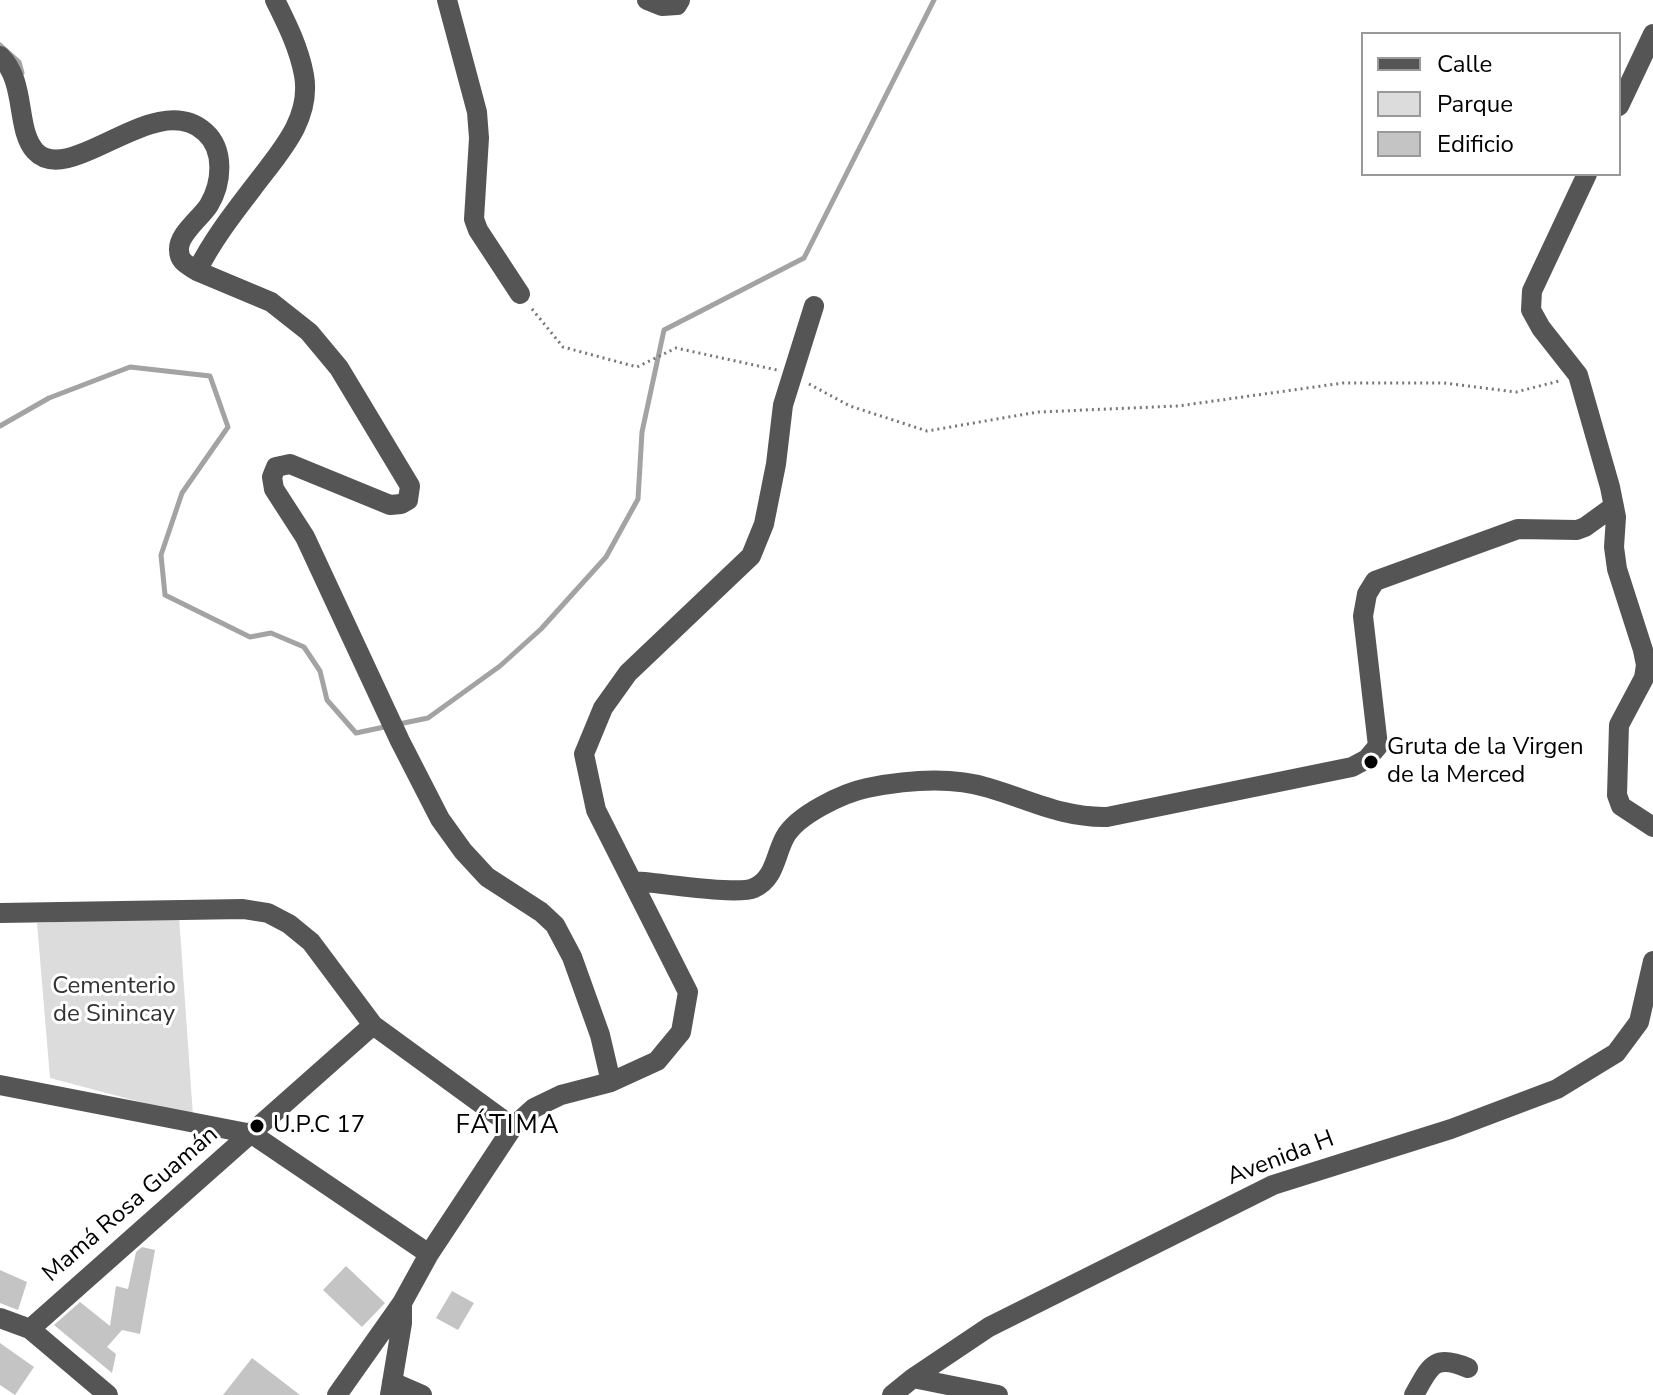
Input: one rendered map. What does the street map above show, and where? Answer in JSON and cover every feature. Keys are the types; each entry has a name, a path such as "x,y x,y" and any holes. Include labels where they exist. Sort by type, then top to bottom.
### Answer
{"street":[{"path":"197,271 211,246 288,143 302,112 304,77 293,35 275,0"},
{"path":"447,0 477,112 479,138 474,219 520,294"},
{"path":"647,0 662,6 677,5 680,0"},
{"path":"1621,102 1653,34"},
{"path":"0,56 10,65 35,151 49,159 60,161 135,127 180,121 206,132 215,144 220,164 216,186 210,203 180,242 179,252 183,263 271,302 309,332 339,368 410,486 408,500 390,505 290,464 276,467 272,477 274,489 305,537 440,819 487,877 541,912 555,925 577,970 600,1035 611,1082"},
{"path":"1586,176 1532,291 1531,310 1541,328 1578,375 1614,506 1617,569 1646,665 1640,686 1619,725 1617,795 1621,806 1653,827"},
{"path":"337,1395 402,1303 429,1254 513,1127 534,1108 561,1095 611,1082 657,1061 681,1032 688,992 596,810 584,754 603,708 628,673 751,556 764,524 783,405 814,306"},
{"path":"632,881 731,892 755,888 773,871 785,836 825,804 864,789 920,780 953,781 986,787 1071,815 1107,817 1352,767 1367,759 1378,746 1363,616 1367,594 1375,581 1518,529 1577,530 1614,506"},
{"path":"0,913 243,909 268,913 289,924 311,942 373,1025 513,1127"},
{"name":"Avenida H","path":"892,1395 1003,1320 1273,1185 1451,1129 1557,1089 1616,1053 1646,1024 1653,961"},
{"name":"Mamá Rosa Guamán","path":"30,1329 373,1025"},
{"path":"0,1085 252,1134 429,1254"},
{"path":"402,1303 402,1323 391,1389 422,1395"},
{"path":"0,1318 30,1329 108,1395"},
{"path":"1414,1395 1435,1363 1444,1360 1468,1368"},
{"path":"913,1378 998,1395"}],"path":[{"path":"520,294 563,347 637,367 676,348 792,374 850,406 927,431 1038,412 1178,406 1343,383 1444,383 1516,392 1578,375"}],"green space":[{"name":"Cementerio de Sinincay","path":"179,916 193,1116 50,1078 37,923"}],"building":[{"path":"142,1247 155,1250 140,1334 122,1330 107,1347 116,1354 112,1373 54,1325 80,1302 110,1326 116,1286 128,1289 136,1252"},
{"path":"346,1266 385,1303 362,1327 323,1290"},
{"path":"0,1270 27,1282 18,1310 0,1303"},
{"path":"452,1291 474,1303 458,1330 436,1318"},
{"path":"0,1343 34,1367 15,1395 0,1385"},
{"path":"252,1358 300,1395 223,1395"}],"waterway":[{"path":"399,724 428,718 500,666 541,629 606,557 638,499 642,432 664,330 804,258 934,0"},
{"path":"0,45 19,62 22,73"},
{"path":"0,426 49,398 130,367 210,376 228,427 182,493 161,555 165,595 250,637 271,633 304,647 320,671 327,700 356,733 389,726"}],"place":[{"name":"Gruta de la Virgen de la Merced","path":"1371,762"},
{"name":"U.P.C 17","path":"257,1126"}],"district":[{"name":"FÁTIMA","path":"508,1127"}]}
